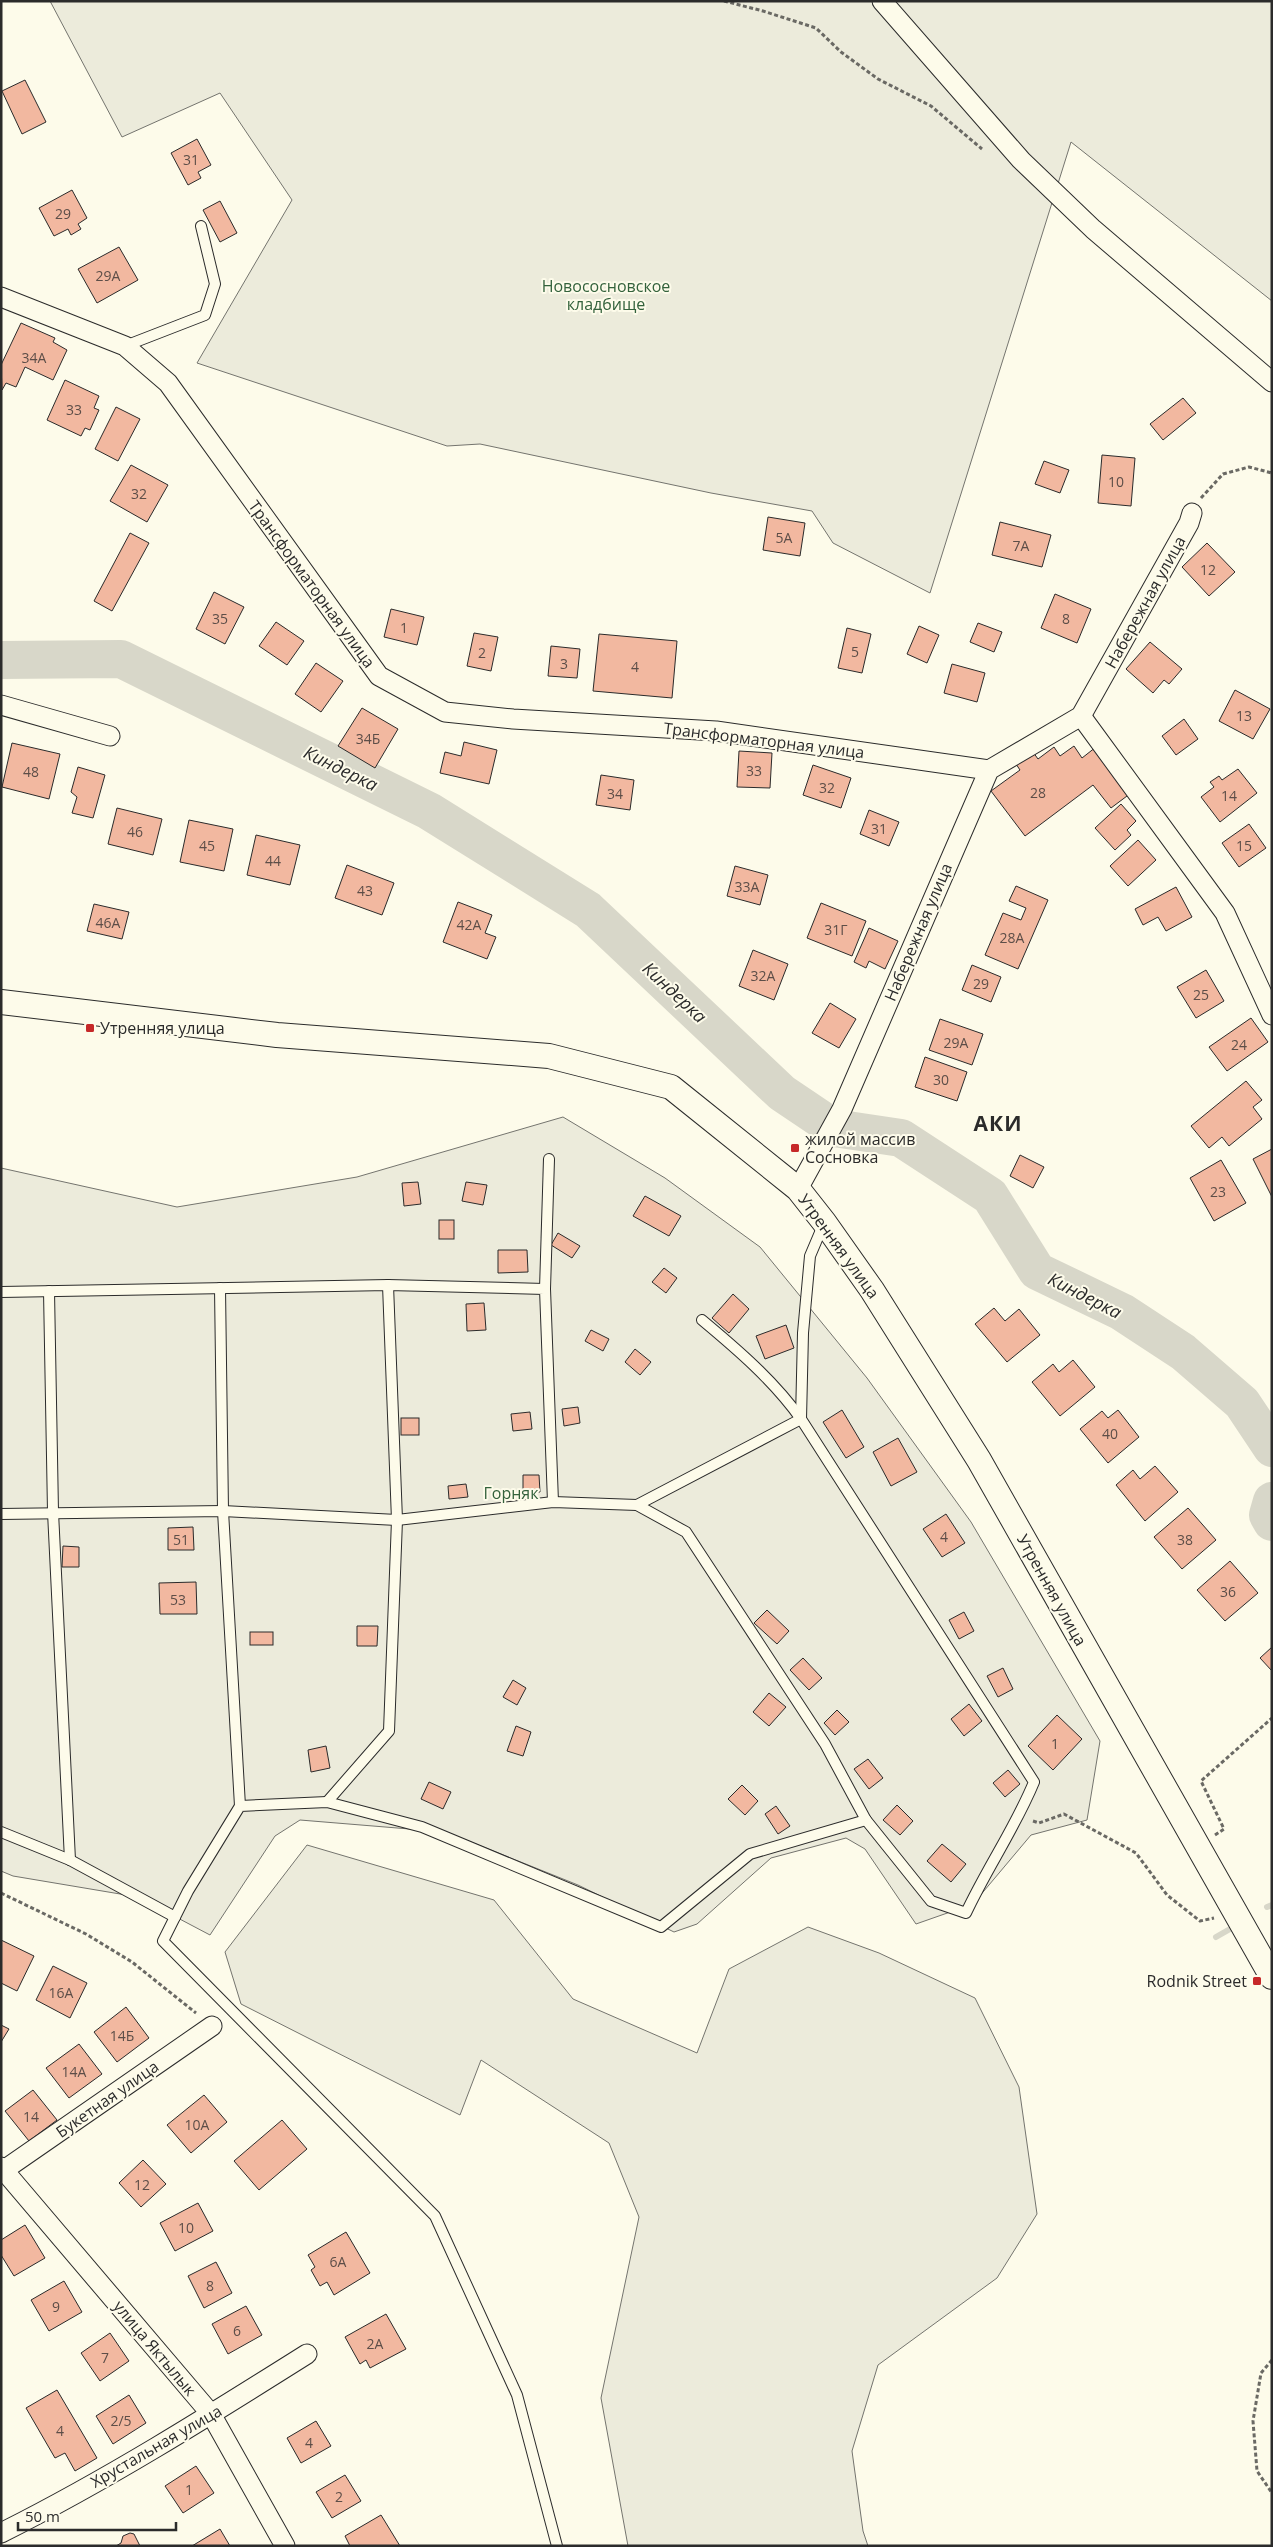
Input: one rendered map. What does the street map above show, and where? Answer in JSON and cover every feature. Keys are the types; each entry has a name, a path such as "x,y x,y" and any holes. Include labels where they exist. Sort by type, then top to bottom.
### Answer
{"street":[{"path":"882,1 1021,160 1093,229 1272,382"},
{"name":"Трансформаторная улица","path":"1,297 125,346 168,383 379,676 444,712 513,719 716,731 989,770"},
{"name":"Набережная улица","path":"1081,716 1189,523 1192,513"},
{"path":"1,705 110,736"},
{"path":"989,770 1081,716 1226,913 1272,1015"},
{"name":"Набережная улица","path":"798,1189 823,1140 842,1109 989,770"},
{"name":"Утренняя улица","path":"1,1002 277,1035 549,1056 671,1087 798,1189 872,1290 979,1460 1234,1914 1272,1977"},
{"name":"Букетная улица","path":"3,2170 212,2026"},
{"name":"улица Яктылык","path":"3,2170 211,2414 285,2546"},
{"name":"Хрустальная улица","path":"1,2533 44,2512 211,2414 307,2354"}],"lane":[{"path":"125,346 205,315 215,284 201,226"},
{"path":"549,1159 545,1289 553,1502"},
{"path":"801,1419 803,1333 810,1256 824,1222"},
{"path":"1,1292 388,1285 545,1289"},
{"path":"327,1802 389,1731 397,1520 388,1285"},
{"path":"220,1288 223,1511 240,1806 188,1891 163,1941 435,2216 518,2395 557,2546"},
{"path":"49,1291 53,1512 70,1860"},
{"path":"1,1514 223,1511 397,1520 553,1502 637,1505 686,1532 826,1744 866,1820 932,1901 966,1913 1020,1816 1034,1782 787,1398 748,1360 702,1320"},
{"path":"637,1505 801,1419"},
{"path":"240,1806 327,1802 422,1827 661,1927 750,1854 866,1820"},
{"path":"1,1832 70,1860 175,1917"}],"path":[{"path":"724,1 816,28 841,52 878,79 932,106 982,149 1021,160"},
{"path":"1192,513 1204,493 1223,474 1249,466 1272,473"},
{"path":"1197,1847 1224,1829 1201,1781 1272,1718"},
{"path":"1020,1816 1039,1823 1064,1814 1136,1854 1168,1895 1200,1921 1234,1914"},
{"path":"1,1893 86,1934 132,1962 212,2026"},
{"path":"1272,2360 1261,2373 1253,2421 1257,2471 1272,2493"}],"green space":[{"name":"Новососновское кладбище","path":"50,1 1272,1 1272,301 1071,142 930,593 833,543 812,511 711,493 480,444 447,446 197,363 292,200 220,93 122,137"},
{"name":"Горняк","path":"563,1117 665,1178 760,1247 867,1378 971,1522 1100,1741 1087,1820 1031,1835 973,1904 916,1924 865,1849 846,1838 771,1858 697,1924 674,1932 578,1885 446,1832 300,1820 275,1836 210,1935 138,1897 13,1876 1,1871 1,1168 177,1207 357,1177"},
{"path":"307,1845 494,1900 573,1999 697,2053 729,1969 808,1927 879,1953 975,1998 1019,2087 1037,2214 997,2278 878,2365 852,2451 863,2531 868,2546 628,2546 601,2398 639,2217 609,2143 481,2060 460,2115 241,2004 225,1952"}],"building":[{"path":"25,80 46,122 22,134 2,91"},
{"path":"197,139 211,165 198,172 201,178 188,185 171,153"},
{"path":"72,190 87,218 78,224 81,229 71,235 68,229 54,236 39,208"},
{"path":"220,201 237,233 220,242 203,210"},
{"path":"119,247 138,280 97,303 78,269"},
{"path":"21,323 55,338 53,342 67,350 53,380 25,367 16,387 6,383 2,390 1,365"},
{"path":"65,380 99,396 94,408 99,410 90,430 85,428 81,436 47,420"},
{"path":"1183,398 1196,413 1163,440 1150,424"},
{"path":"116,407 140,419 118,461 95,449"},
{"path":"1102,455 1135,458 1131,506 1098,503"},
{"path":"1044,461 1069,470 1060,493 1035,484"},
{"path":"131,465 168,485 147,522 110,501"},
{"path":"768,517 805,523 800,556 763,550"},
{"path":"1000,522 1051,535 1042,567 992,555"},
{"path":"130,533 149,543 112,611 94,601"},
{"path":"1207,543 1235,572 1209,596 1182,567"},
{"path":"214,592 244,607 225,644 196,629"},
{"path":"1055,594 1091,609 1077,643 1041,628"},
{"path":"391,609 424,617 417,645 384,637"},
{"path":"276,622 304,641 287,665 259,646"},
{"path":"978,623 1002,632 994,652 970,642"},
{"path":"919,626 939,635 927,663 907,654"},
{"path":"847,628 871,634 862,673 838,668"},
{"path":"474,633 498,637 491,671 467,666"},
{"path":"599,634 677,641 672,698 593,691"},
{"path":"1150,642 1182,669 1169,684 1164,680 1153,693 1126,669"},
{"path":"551,646 580,649 577,678 548,676"},
{"path":"316,663 343,681 321,712 295,694"},
{"path":"952,664 985,673 977,702 944,693"},
{"path":"1235,690 1270,709 1253,739 1219,721"},
{"path":"362,708 398,729 375,768 338,746"},
{"path":"1184,719 1198,739 1176,755 1162,736"},
{"path":"464,742 497,750 489,784 440,773 445,752 461,756"},
{"path":"12,743 60,754 49,799 2,787"},
{"path":"1074,746 1082,758 1096,747 1131,793 1111,808 1093,785 1025,836 991,791 1020,770 1016,764 1033,752 1038,759 1054,747 1060,756"},
{"path":"739,751 772,753 770,788 737,787"},
{"path":"813,765 851,778 841,808 803,795"},
{"path":"78,767 105,775 93,818 72,813 77,797 71,792"},
{"path":"1238,769 1257,793 1220,822 1201,797 1214,787 1210,782 1219,776 1222,780"},
{"path":"601,775 634,780 630,810 596,805"},
{"path":"1121,804 1136,821 1127,830 1131,835 1115,850 1095,828"},
{"path":"117,808 162,819 153,855 108,844"},
{"path":"869,810 899,822 889,846 860,834"},
{"path":"189,820 233,829 224,871 180,862"},
{"path":"1249,824 1266,848 1239,867 1222,843"},
{"path":"256,835 300,845 290,885 247,875"},
{"path":"1138,840 1156,860 1128,886 1110,866"},
{"path":"347,865 394,883 382,915 335,898"},
{"path":"735,866 768,875 760,905 727,896"},
{"path":"1016,886 1048,900 1018,969 985,955 1003,913 1021,920 1026,908 1009,901"},
{"path":"1176,887 1192,917 1166,931 1158,917 1143,925 1135,909"},
{"path":"458,902 492,915 485,933 496,937 487,959 443,942"},
{"path":"821,903 866,921 852,956 807,938"},
{"path":"94,904 129,912 122,939 87,931"},
{"path":"869,928 898,941 885,969 869,961 866,968 854,962"},
{"path":"753,950 788,964 774,1000 739,986"},
{"path":"972,965 1001,977 991,1002 962,990"},
{"path":"1206,970 1224,1001 1196,1018 1177,987"},
{"path":"830,1003 856,1019 839,1048 812,1033"},
{"path":"1251,1018 1268,1042 1227,1071 1209,1047"},
{"path":"940,1019 983,1034 972,1065 929,1050"},
{"path":"925,1057 967,1072 957,1101 915,1087"},
{"path":"1246,1081 1262,1100 1253,1107 1262,1119 1229,1146 1222,1137 1209,1148 1191,1126"},
{"path":"1272,1149 1272,1197 1253,1159"},
{"path":"1020,1155 1044,1167 1033,1188 1010,1176"},
{"path":"1221,1160 1246,1203 1214,1221 1190,1178"},
{"path":"418,1182 421,1204 404,1206 402,1183"},
{"path":"466,1182 487,1185 483,1205 462,1201"},
{"path":"645,1196 681,1216 669,1236 633,1216"},
{"path":"439,1220 454,1220 454,1239 439,1239"},
{"path":"558,1233 580,1246 572,1258 551,1245"},
{"path":"498,1250 527,1250 528,1272 498,1273"},
{"path":"664,1268 677,1278 666,1293 652,1282"},
{"path":"733,1294 749,1309 729,1333 712,1318"},
{"path":"484,1303 486,1330 467,1331 466,1304"},
{"path":"994,1308 1005,1321 1019,1309 1040,1335 1007,1362 975,1324"},
{"path":"786,1325 794,1348 765,1359 756,1336"},
{"path":"591,1330 609,1339 603,1351 585,1341"},
{"path":"635,1349 651,1362 640,1375 625,1362"},
{"path":"1073,1360 1095,1387 1060,1416 1032,1382 1053,1364 1059,1372"},
{"path":"578,1407 580,1423 564,1426 562,1409"},
{"path":"842,1410 864,1447 846,1458 823,1422"},
{"path":"1118,1410 1139,1437 1108,1463 1080,1429 1102,1411 1108,1418"},
{"path":"530,1412 532,1429 513,1431 511,1414"},
{"path":"401,1418 419,1418 419,1435 401,1435"},
{"path":"898,1438 917,1472 891,1486 873,1452"},
{"path":"1155,1466 1178,1492 1145,1521 1116,1485 1133,1470 1140,1479"},
{"path":"523,1475 539,1475 540,1492 523,1492"},
{"path":"466,1484 468,1497 449,1499 448,1486"},
{"path":"1188,1508 1216,1540 1182,1569 1154,1537"},
{"path":"946,1514 965,1543 942,1557 923,1529"},
{"path":"193,1527 194,1550 168,1550 168,1528"},
{"path":"63,1546 79,1547 79,1567 62,1567"},
{"path":"1230,1561 1258,1593 1225,1621 1197,1590"},
{"path":"196,1582 197,1614 160,1614 159,1583"},
{"path":"767,1610 789,1631 777,1644 754,1623"},
{"path":"964,1612 974,1631 959,1639 949,1620"},
{"path":"357,1626 378,1626 377,1646 357,1646"},
{"path":"250,1632 273,1632 273,1645 250,1645"},
{"path":"1272,1647 1272,1671 1260,1658"},
{"path":"803,1658 822,1678 809,1690 790,1670"},
{"path":"1003,1668 1013,1689 998,1697 987,1676"},
{"path":"513,1680 526,1688 517,1705 503,1697"},
{"path":"769,1693 786,1707 769,1726 753,1712"},
{"path":"969,1704 982,1721 964,1736 951,1719"},
{"path":"837,1710 849,1722 835,1735 824,1723"},
{"path":"1057,1715 1082,1739 1053,1770 1028,1746"},
{"path":"516,1726 531,1732 523,1756 507,1751"},
{"path":"326,1746 330,1768 311,1772 308,1750"},
{"path":"868,1759 883,1778 869,1789 854,1769"},
{"path":"1008,1770 1020,1784 1005,1797 993,1783"},
{"path":"429,1782 451,1792 443,1809 421,1799"},
{"path":"742,1785 758,1801 745,1815 728,1799"},
{"path":"897,1805 913,1821 900,1835 883,1820"},
{"path":"776,1806 790,1826 778,1834 765,1814"},
{"path":"942,1844 966,1864 951,1882 927,1861"},
{"path":"1,1940 34,1956 17,1991 1,1983"},
{"path":"53,1966 87,1983 70,2018 36,2000"},
{"path":"126,2007 149,2038 117,2062 94,2032"},
{"path":"1,2025 9,2029 1,2042"},
{"path":"79,2044 102,2074 69,2098 46,2068"},
{"path":"33,2090 57,2120 29,2141 5,2111"},
{"path":"204,2095 227,2122 191,2153 167,2125"},
{"path":"282,2120 307,2149 259,2190 234,2161"},
{"path":"143,2160 166,2184 141,2207 119,2183"},
{"path":"198,2203 213,2231 175,2251 160,2223"},
{"path":"25,2225 45,2258 14,2276 1,2255 1,2240"},
{"path":"346,2232 370,2273 334,2295 327,2282 320,2286 311,2270 315,2267 308,2255"},
{"path":"216,2262 232,2293 204,2308 188,2276"},
{"path":"64,2281 82,2312 49,2331 31,2300"},
{"path":"246,2306 262,2335 228,2354 212,2324"},
{"path":"386,2314 406,2349 370,2368 366,2360 360,2364 345,2337"},
{"path":"110,2333 129,2361 100,2381 81,2353"},
{"path":"57,2390 97,2458 75,2471 65,2453 55,2458 26,2408"},
{"path":"129,2395 146,2423 113,2444 96,2416"},
{"path":"316,2421 331,2446 301,2463 287,2438"},
{"path":"196,2466 214,2493 183,2513 165,2486"},
{"path":"345,2475 361,2501 332,2518 316,2492"},
{"path":"381,2515 400,2546 350,2546 345,2536"},
{"path":"220,2529 230,2546 192,2546"},
{"path":"130,2533 134,2534 140,2546 116,2546 121,2543 123,2536"}],"waterway":[{"name":"Киндерка","path":"1,660 121,659 429,811 588,910 782,1093 834,1128 901,1138 990,1196 1037,1271 1122,1312 1183,1352 1242,1403 1272,1448"},
{"name":"Киндерка","path":"1272,1501 1268,1515 1272,1522"},
{"path":"1267,1907 1272,1905"},
{"path":"1216,1937 1230,1929"}],"place":[{"name":"Утренняя улица","path":"90,1028"},
{"name":"жилой массив Сосновка","path":"795,1148"},
{"name":"Rodnik Street","path":"1257,1981"}],"district":[{"name":"АКИ","path":"998,1123"}]}
